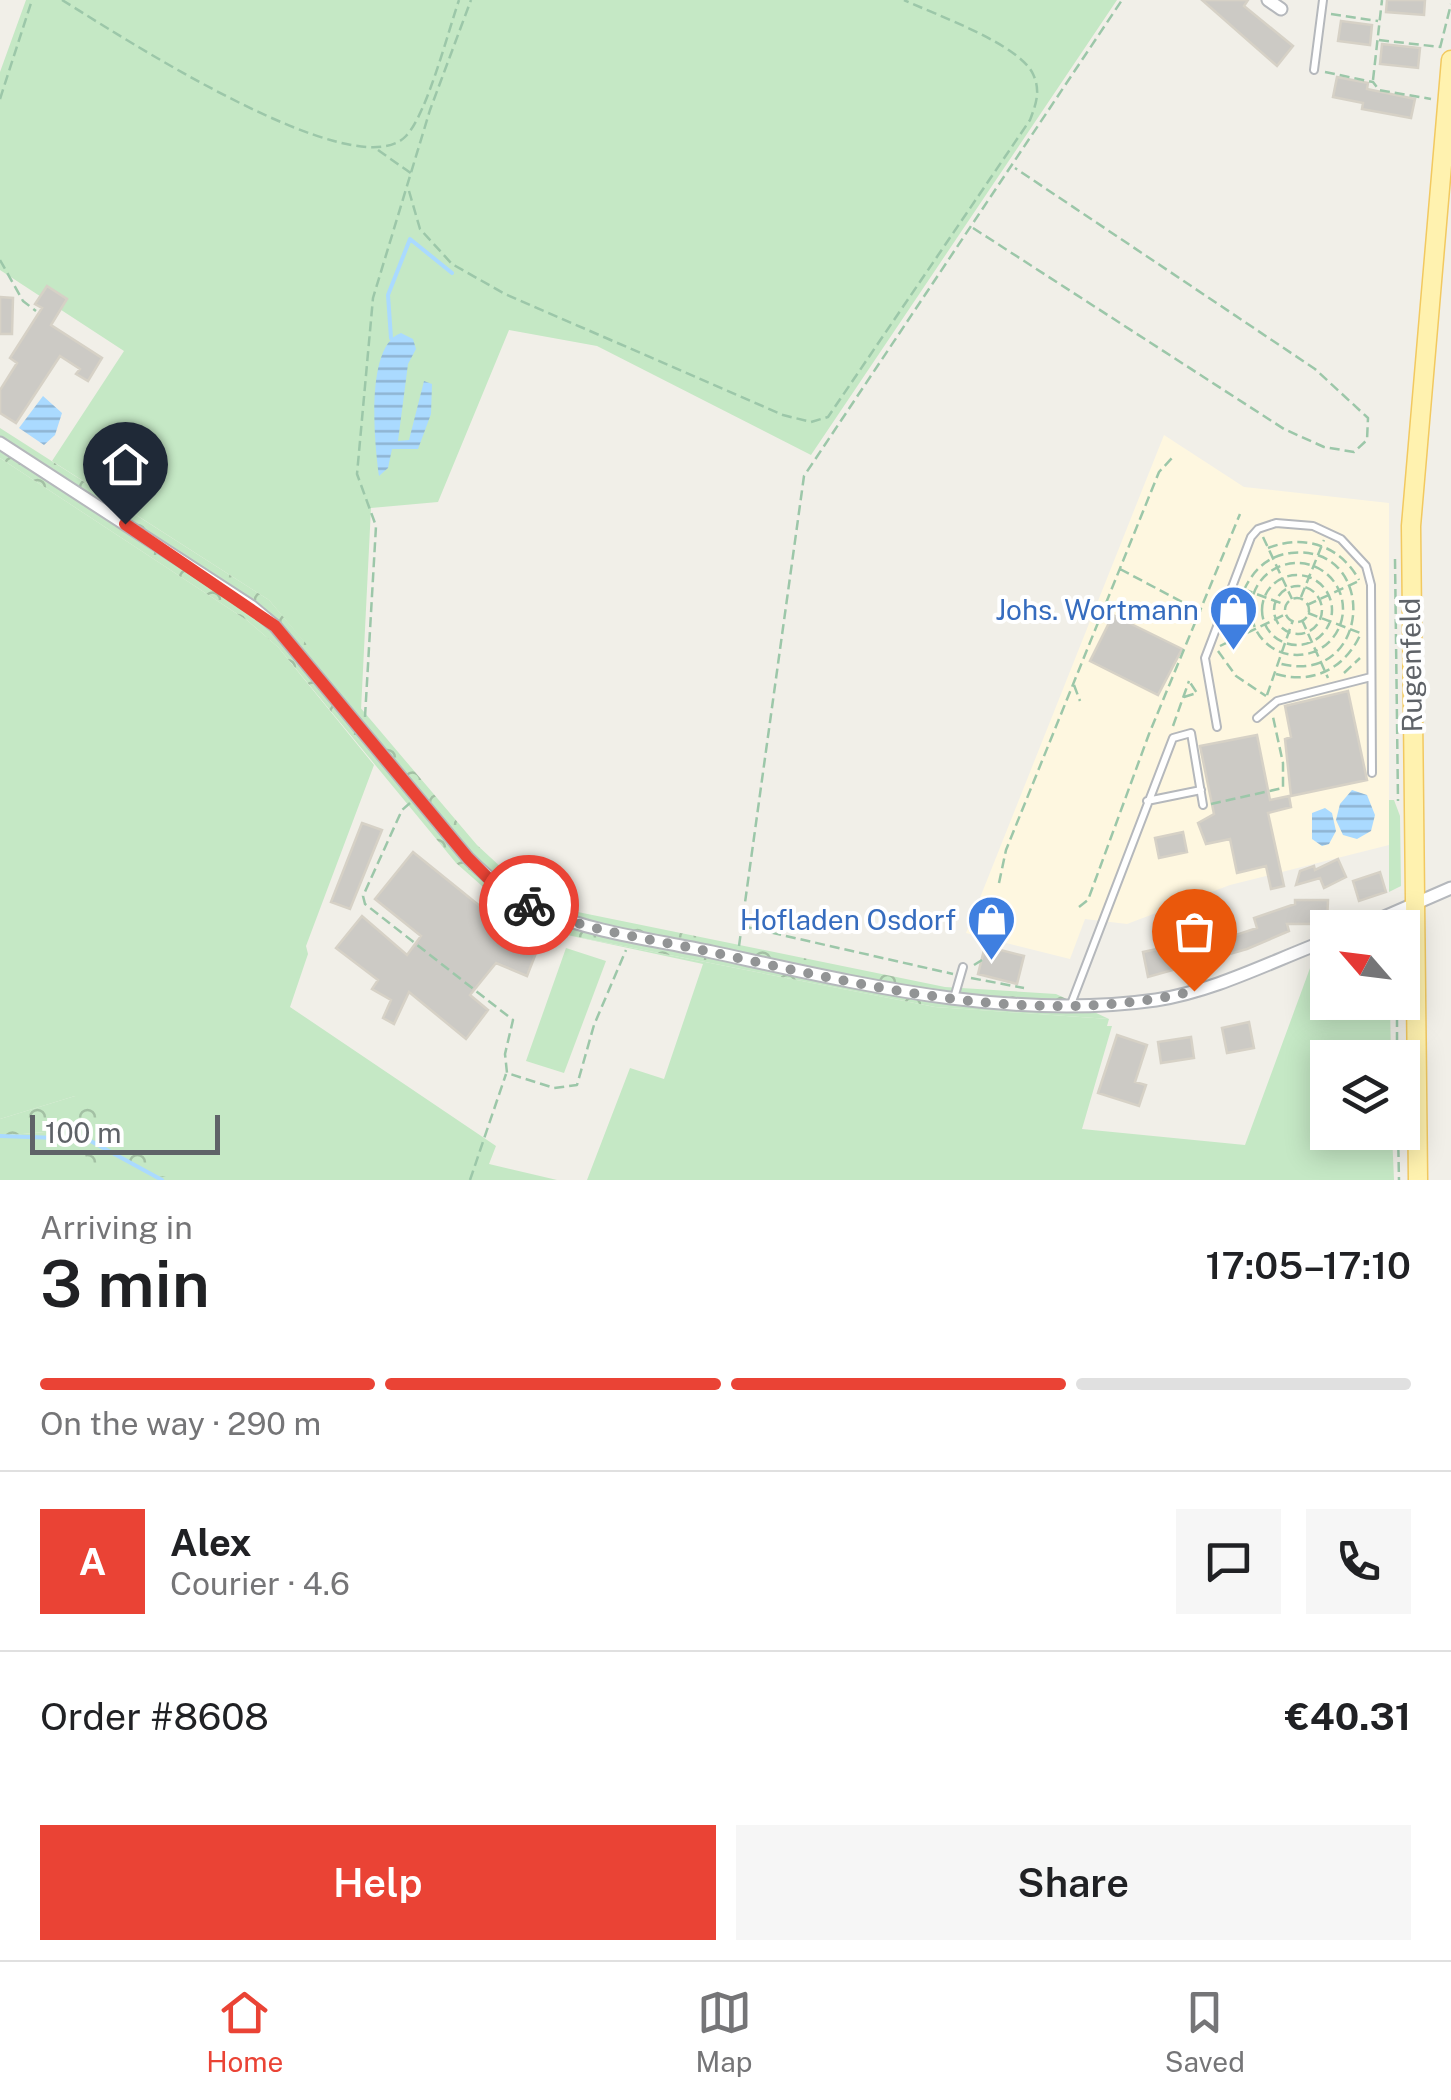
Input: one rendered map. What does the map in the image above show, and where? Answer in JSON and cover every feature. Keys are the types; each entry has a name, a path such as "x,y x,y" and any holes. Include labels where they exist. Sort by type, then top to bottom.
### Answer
{"main road":[{"name":"Rugenfeld","path":"1418,1180 1411,526 1446,152 1446,54"},
{"name":"Rugenfeld","path":"1446,152 1451,130"}],"street":[{"path":"1268,0 1281,9"},
{"path":"0,443 250,606 297,649 468,858 518,899 566,919 738,958 954,998 1071,1005 1159,1000 1194,991 1310,947"},
{"path":"1400,910 1451,888"}],"lane":[{"path":"1314,70 1323,0"},
{"path":"1218,727 1204,665 1232,586 1258,529 1288,522 1327,532 1350,547 1370,576 1372,773"},
{"path":"1257,718 1277,701 1372,677"},
{"path":"1071,1005 1073,989 1173,738 1191,733 1203,805"},
{"path":"1146,801 1201,790"},
{"path":"954,998 963,967"}],"path":[{"path":"0,99 32,0"},
{"path":"62,0 266,114 333,142 377,149 397,143 414,124 459,0"},
{"path":"364,729 376,531 358,480 364,368 384,254 409,191 430,110 471,0"},
{"path":"409,191 428,241 452,264 505,294 783,415 811,422 828,418 1030,120 1038,97 1033,72 1010,50 904,0"},
{"path":"738,958 804,476 1122,0"},
{"path":"1372,82 1382,0"},
{"path":"1444,26 1451,4"},
{"path":"1321,13 1380,22"},
{"path":"1378,40 1446,54"},
{"path":"1314,70 1372,82 1378,90 1435,100"},
{"path":"377,149 413,175"},
{"path":"972,227 1284,429 1324,447 1354,452 1367,440 1368,418 1315,369 1013,167"},
{"path":"0,260 23,302 36,310"},
{"path":"998,883 1006,850 1159,472 1172,458"},
{"path":"1079,908 1088,900 1149,734 1240,514"},
{"path":"1258,529 1292,599"},
{"path":"1300,599 1327,532"},
{"path":"1268,548 1300,541 1322,546 1340,556 1360,581"},
{"path":"1244,590 1258,568 1273,558 1300,552 1333,565 1350,586 1354,603 1351,629 1336,652 1321,662 1304,666 1278,664"},
{"path":"1299,563 1313,566 1326,573 1340,590 1341,625 1331,641 1316,652 1282,653 1269,646 1256,629 1251,611 1254,594 1278,568 1299,563"},
{"path":"1120,569 1202,612"},
{"path":"1309,576 1330,595 1330,621 1312,642 1285,643 1266,624 1264,597 1282,578 1309,576"},
{"path":"1307,605 1370,576"},
{"path":"1232,586 1286,606"},
{"path":"1305,587 1320,599 1320,618 1307,632 1289,632 1275,620 1275,601 1287,588 1305,587"},
{"path":"1292,599 1300,599 1307,605 1308,613 1302,620 1293,620 1286,614 1286,606 1292,599"},
{"path":"1302,620 1329,680 1348,670 1371,636 1308,613"},
{"path":"1203,805 1283,788 1283,763 1267,697 1236,676 1213,647 1286,614"},
{"path":"1267,697 1293,620"},
{"path":"1274,674 1295,678 1326,672 1344,660 1361,633"},
{"path":"1074,684 1080,701"},
{"path":"1173,738 1173,718 1182,696"},
{"path":"418,796 402,810 364,896 365,904 513,1020 505,1054 507,1073 470,1180"},
{"path":"740,926 1024,988"},
{"path":"507,1073 554,1088 577,1085 594,1025 632,935"},
{"path":"1398,1150 1399,1180"}],"shaded area":[{"name":"Johs. Wortmann","path":"1164,435 1244,487 1389,503 1389,845 1230,885 1127,924 1085,919 1070,959 966,933"}],"green space":[{"path":"26,0 1117,0 811,455 597,346 509,330 438,502 371,508 361,710 269,600 52,461 124,351 0,270 0,72"},
{"path":"0,428 269,600 477,845 518,883 568,910 945,987 1056,994 1109,1019 935,1007 567,935 507,908 456,863 278,647 248,621 0,458"},
{"path":"0,458 248,621 278,647 374,765 306,946 308,954 290,1007 496,1146 489,1164 557,1180 0,1180 0,1136 79,1129 75,1096 0,1119"},
{"path":"1389,800 1394,800 1400,816 1401,886 1389,892"},
{"path":"567,935 935,1007 1109,1019 1107,1026 1112,1026 1082,1129 1245,1145 1310,968 1310,1020 1390,1020 1391,1040 1310,1040 1310,1150 1393,1150 1394,1180 587,1180 630,1068 664,1079 703,964"},
{"path":"566,948 606,961 564,1073 526,1061"},
{"path":"75,1096 176,1176 127,1180 88,1165 78,1129 0,1136 0,1119"}],"water":[{"path":"401,333 413,339 416,349 408,364 398,441 409,440 424,381 432,384 431,414 418,449 392,449 388,468 379,476 374,421 377,376 389,342"},
{"path":"43,396 62,413 55,435 44,445 19,428"},
{"path":"1352,790 1367,795 1375,815 1371,831 1357,839 1343,835 1336,820 1340,804"},
{"path":"1325,808 1332,813 1336,831 1329,844 1322,846 1312,839 1312,813"}],"building":[{"path":"1202,0 1248,0 1244,6 1293,46 1277,66"},
{"path":"1387,0 1425,0 1424,15 1386,12"},
{"path":"1341,21 1372,25 1370,45 1338,41"},
{"path":"1382,44 1420,48 1418,68 1380,64"},
{"path":"1337,77 1368,83 1367,89 1415,99 1411,118 1362,109 1363,103 1333,97"},
{"path":"47,286 67,299 51,325 102,358 88,381 76,374 80,369 60,356 16,423 0,413 0,390 17,363 10,358 42,308 35,304"},
{"path":"0,297 13,298 12,334 0,334"},
{"path":"1113,615 1182,649 1158,695 1090,661"},
{"path":"1348,691 1367,780 1291,796 1285,739 1291,737 1285,706"},
{"path":"1257,735 1270,800 1289,796 1291,807 1268,813 1284,886 1271,889 1266,866 1237,873 1230,839 1206,844 1198,823 1214,814 1200,746"},
{"path":"362,823 382,830 350,909 331,902"},
{"path":"1183,832 1187,852 1159,858 1155,838"},
{"path":"413,852 517,936 511,944 536,953 527,976 496,963 470,995 488,1010 466,1039 409,992 394,1024 383,1018 391,1000 372,989 378,980 336,948 362,916 407,955 421,936 375,899"},
{"path":"1338,859 1346,877 1324,888 1320,878 1296,885 1300,871 1314,866 1315,870"},
{"path":"1380,872 1386,892 1359,901 1353,881"},
{"path":"1295,900 1328,900 1328,910 1310,910 1310,924 1287,924 1289,931 1247,949 1148,977 1143,952 1171,946 1169,938 1183,934 1186,945 1220,939 1214,918 1229,913 1236,935 1257,928 1254,918 1295,904"},
{"path":"985,946 1024,956 1017,984 978,974"},
{"path":"1249,1022 1254,1048 1227,1053 1222,1028"},
{"path":"1117,1035 1147,1045 1135,1082 1146,1085 1139,1106 1098,1093"},
{"path":"1191,1037 1194,1058 1161,1063 1158,1042"}],"waterway":[{"path":"391,338 388,295 410,239 452,273"},
{"path":"0,1136 87,1139 162,1180"}],"way so far":[{"path":"529,905 566,919 632,935 866,984 954,998 1016,1005 1099,1005 1159,1000 1194,991"}],"place":[{"name":"Johs. Wortmann","path":"1234,652"},
{"name":"Hofladen Osdorf","path":"991,962"}],"route":[{"path":"125,524 275,626 468,858 490,880 529,905"}]}
